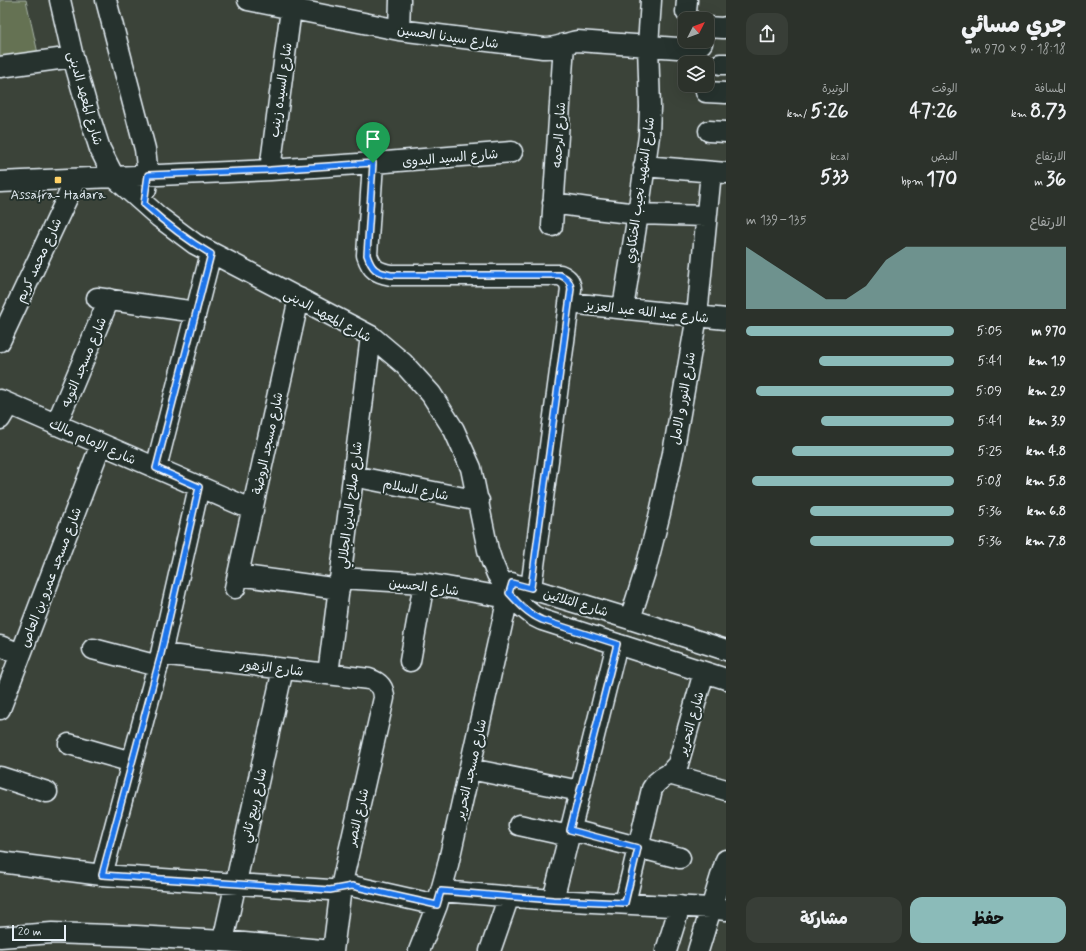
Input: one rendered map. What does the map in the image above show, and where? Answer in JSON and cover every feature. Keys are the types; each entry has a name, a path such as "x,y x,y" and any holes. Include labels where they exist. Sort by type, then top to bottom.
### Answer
{"street":[{"name":"شارع المعهد الدينى","path":"60,0 73,58 91,121 100,149 114,177 177,232 195,244 211,254 299,298 370,336 403,363 431,394 454,430 471,468 492,562 512,589"},
{"path":"106,0 145,148 148,175 144,204"},
{"name":"شارع سيدنا الحسين","path":"248,0 399,30 550,49 577,41 695,48"},
{"path":"399,30 400,0"},
{"name":"شارع الشهيد نجيب الخنكاوي","path":"623,308 638,214 648,136 650,106 648,46 651,0"},
{"name":"شارع السيده زينب","path":"270,170 291,9"},
{"path":"714,27 726,27"},
{"name":"شارع الرحمه","path":"552,226 564,44"},
{"path":"0,67 73,58"},
{"path":"706,92 726,93"},
{"name":"شارع السيد البدوى","path":"0,182 270,170 512,152"},
{"name":"شارع مسجد التحرير","path":"373,163 367,255 371,266 380,273 391,275 560,275 566,277 570,282 571,289 512,589 447,869 439,898 419,951"},
{"path":"644,166 718,173"},
{"name":"شارع النور و الامل","path":"630,619 645,572 660,513 672,453 696,316 706,216 718,173"},
{"name":"شارع محمد كريم","path":"0,341 76,179"},
{"path":"553,202 638,214 706,216"},
{"path":"156,468 211,254"},
{"name":"شارع مسجد التوبه","path":"56,425 103,298 196,312"},
{"name":"شارع مسجد الروضة","path":"237,582 299,298"},
{"name":"شارع عبد الله عبد العزيز","path":"569,303 726,318"},
{"name":"شارع صلاح الدين الجلالي","path":"328,674 370,336"},
{"name":"شارع الإمام مالك","path":"3,408 56,425 253,510"},
{"name":"شارع مسجد عمرو بن العاص","path":"0,709 101,444"},
{"name":"شارع السلام","path":"353,476 478,501"},
{"path":"102,875 160,660 199,487"},
{"name":"شارع الحسين","path":"237,582 424,584 512,589"},
{"path":"410,661 424,584"},
{"name":"شارع الثلاثين","path":"512,589 630,619 726,650"},
{"name":"شارع الثلاثين","path":"512,589 526,611 542,620 726,679"},
{"path":"553,900 617,644"},
{"path":"0,646 21,654"},
{"name":"شارع الزهور","path":"93,649 160,660 283,668 376,681 381,685"},
{"name":"شارع ربيع ثاني","path":"223,941 283,668"},
{"name":"شارع التحرير","path":"625,903 652,789 662,778 670,774 681,758 704,672"},
{"name":"شارع النصر","path":"333,951 341,887 384,698 384,691 381,685"},
{"path":"69,744 132,762"},
{"path":"470,769 580,791"},
{"path":"670,774 726,790"},
{"path":"0,777 47,792"},
{"path":"519,825 570,833 680,858"},
{"path":"698,951 718,909 726,860"},
{"path":"0,862 102,875 330,890 352,886 439,898 509,896 553,900 718,909"},
{"path":"490,951 509,896"},
{"path":"666,951 680,906"},
{"path":"0,937 52,933 136,936 223,941 333,951"}],"green space":[{"path":"0,0 26,0 39,58 0,61"}],"place":[{"name":"Assafra- Hadara","path":"58,180"}],"route":[{"path":"373,163 367,255 371,266 380,273 391,275 560,275 566,277 570,282 571,289 531,588 512,583 509,593 526,611 542,620 617,644 570,830 638,848 625,903 553,900 441,891 437,905 352,886 330,890 102,875 161,654 199,487 156,468 211,254 177,232 144,204 148,175 270,170 373,163"}]}
